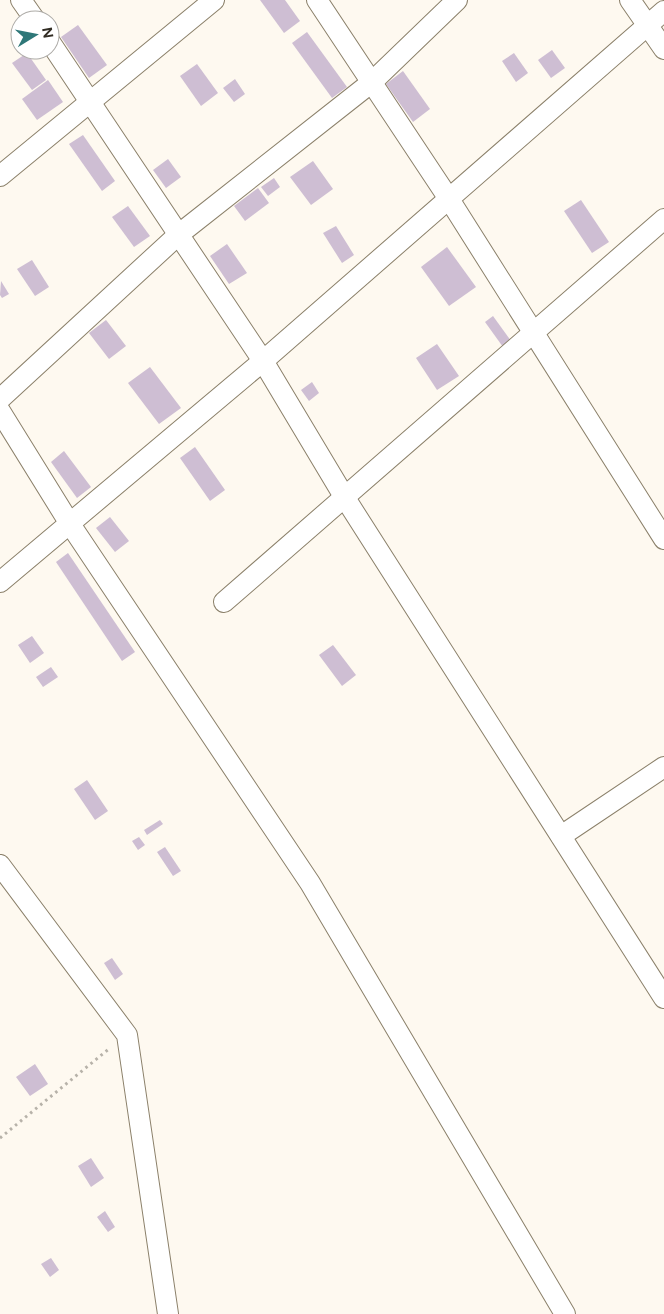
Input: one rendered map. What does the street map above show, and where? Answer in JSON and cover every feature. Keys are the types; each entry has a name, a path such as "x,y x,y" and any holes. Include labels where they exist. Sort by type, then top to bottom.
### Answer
{"street":[{"path":"0,176 214,0"},
{"path":"317,0 449,199 664,540"},
{"path":"0,400 178,235 372,82 457,0"},
{"path":"630,0 664,48"},
{"path":"0,582 263,361 664,11"},
{"path":"60,56 263,361 345,498 664,998"},
{"path":"224,602 664,219"},
{"path":"0,412 70,524 310,883 565,1314"},
{"path":"561,836 664,767"},
{"path":"0,865 127,1035 168,1314"}],"path":[{"path":"0,1138 127,1035"}],"building":[{"path":"260,0 285,0 300,21 284,33"},
{"path":"78,25 107,65 89,78 61,37"},
{"path":"307,32 347,87 332,98 292,43"},
{"path":"552,50 565,68 551,78 538,60"},
{"path":"514,53 528,73 516,82 502,61"},
{"path":"16,60 32,60 46,80 32,90 12,63"},
{"path":"197,64 218,93 201,106 180,76"},
{"path":"403,71 430,109 413,122 386,84"},
{"path":"235,79 245,94 234,102 223,88"},
{"path":"48,80 63,102 37,120 22,99"},
{"path":"83,135 115,181 102,191 69,144"},
{"path":"168,159 181,177 166,188 153,170"},
{"path":"313,161 333,189 311,205 290,177"},
{"path":"274,178 280,187 268,196 261,187"},
{"path":"258,188 269,203 245,221 234,206"},
{"path":"581,200 609,242 592,253 564,211"},
{"path":"128,206 150,236 134,247 112,217"},
{"path":"336,226 354,255 342,263 323,233"},
{"path":"227,244 247,273 229,284 210,256"},
{"path":"447,247 476,287 449,306 421,267"},
{"path":"32,260 49,287 35,296 17,269"},
{"path":"1,281 9,294 2,298 0,295"},
{"path":"493,316 511,341 503,347 485,322"},
{"path":"106,320 126,346 109,359 89,333"},
{"path":"437,344 459,376 437,390 416,358"},
{"path":"150,367 181,408 159,424 128,383"},
{"path":"312,382 319,393 309,401 301,390"},
{"path":"195,447 225,490 210,501 180,458"},
{"path":"64,451 91,487 77,498 51,462"},
{"path":"110,517 129,541 115,552 96,528"},
{"path":"68,553 135,652 122,661 56,562"},
{"path":"32,636 44,653 30,663 18,645"},
{"path":"333,645 356,675 342,686 319,655"},
{"path":"51,667 58,677 43,687 36,677"},
{"path":"87,780 108,811 95,820 74,789"},
{"path":"160,820 163,824 147,835 144,830"},
{"path":"139,837 145,845 138,850 132,841"},
{"path":"165,847 181,871 173,876 157,852"},
{"path":"112,958 123,974 115,980 104,963"},
{"path":"35,1064 48,1084 30,1096 16,1077"},
{"path":"91,1158 104,1178 91,1187 78,1166"},
{"path":"105,1211 115,1227 108,1232 97,1217"},
{"path":"51,1258 59,1270 50,1277 41,1264"}]}
